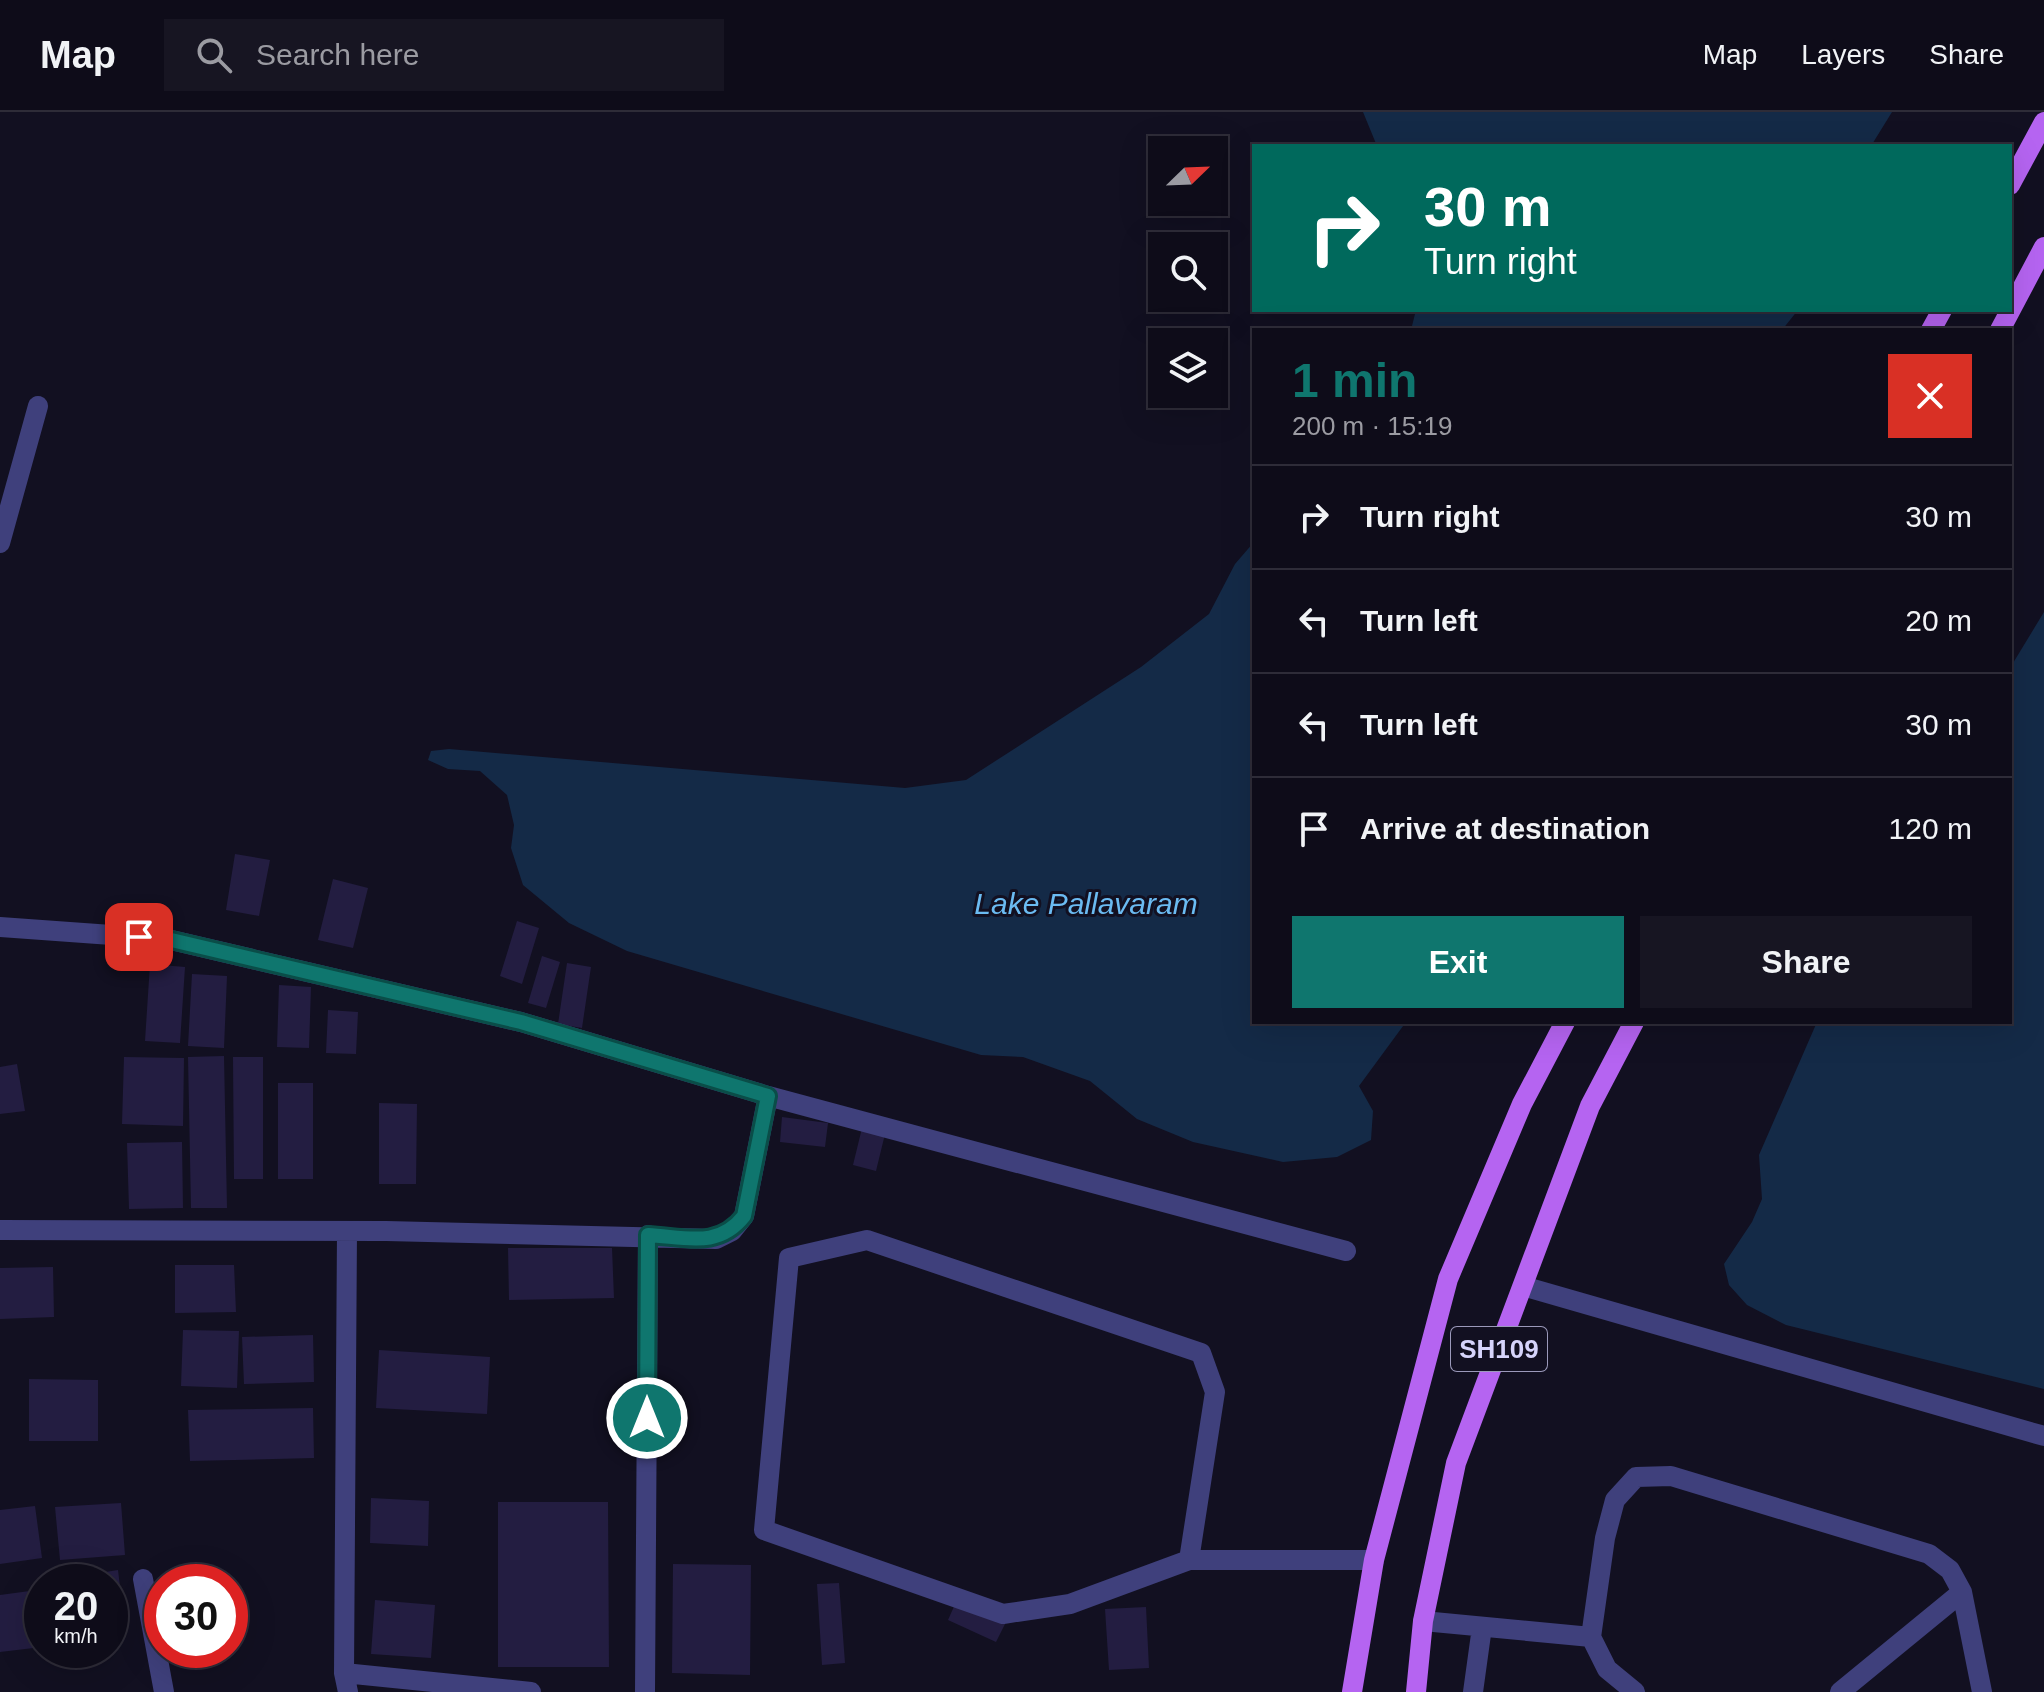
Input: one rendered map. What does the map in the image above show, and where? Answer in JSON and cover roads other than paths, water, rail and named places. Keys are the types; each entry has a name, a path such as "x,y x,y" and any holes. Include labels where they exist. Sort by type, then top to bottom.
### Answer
{"main road":[{"path":"2012,181 2044,122"},
{"path":"2012,307 2044,247"},
{"name":"SH109","path":"1352,1692 1374,1560 1448,1279 1522,1104 1564,1024"},
{"name":"SH109","path":"1416,1692 1423,1621 1456,1463 1590,1106 1633,1024"}],"street":[{"path":"0,543 38,406"},
{"path":"0,927 167,939 521,1022 768,1096 1346,1251"},
{"path":"0,1230 347,1231 648,1235 716,1239 732,1231 744,1216 768,1096"},
{"path":"347,1231 346,1682 531,1692"},
{"path":"645,1692 648,1235"},
{"path":"1189,1560 1215,1392 1201,1353 867,1240 789,1258 764,1530 1003,1614 1070,1604 1189,1560 1374,1560"},
{"path":"1523,1286 2044,1436"},
{"path":"1635,1692 1607,1669 1591,1637 1605,1538 1615,1500 1636,1477 1671,1476 1929,1554 1950,1570 1962,1592 1982,1692"},
{"path":"143,1579 164,1692"},
{"path":"1840,1692 1962,1592"},
{"path":"1423,1621 1591,1637"},
{"path":"1473,1692 1482,1627"}],"water":[{"path":"1363,112 1892,112 1872,144 1376,144"},
{"path":"1416,312 1796,312 1784,328 1412,328"},
{"name":"Lake Pallavaram","path":"1252,544 1252,1024 1405,1024 1359,1086 1373,1111 1371,1140 1337,1157 1283,1162 1193,1142 1137,1119 1090,1081 1023,1057 981,1055 627,951 569,923 523,885 511,848 514,825 507,795 480,771 448,769 428,760 431,751 449,749 905,788 966,780 1141,667 1209,614 1235,564"},
{"path":"2044,612 2044,1389 1786,1325 1747,1305 1729,1285 1724,1264 1752,1222 1762,1199 1759,1155 1816,1024 2012,1024 2012,665"}]}
